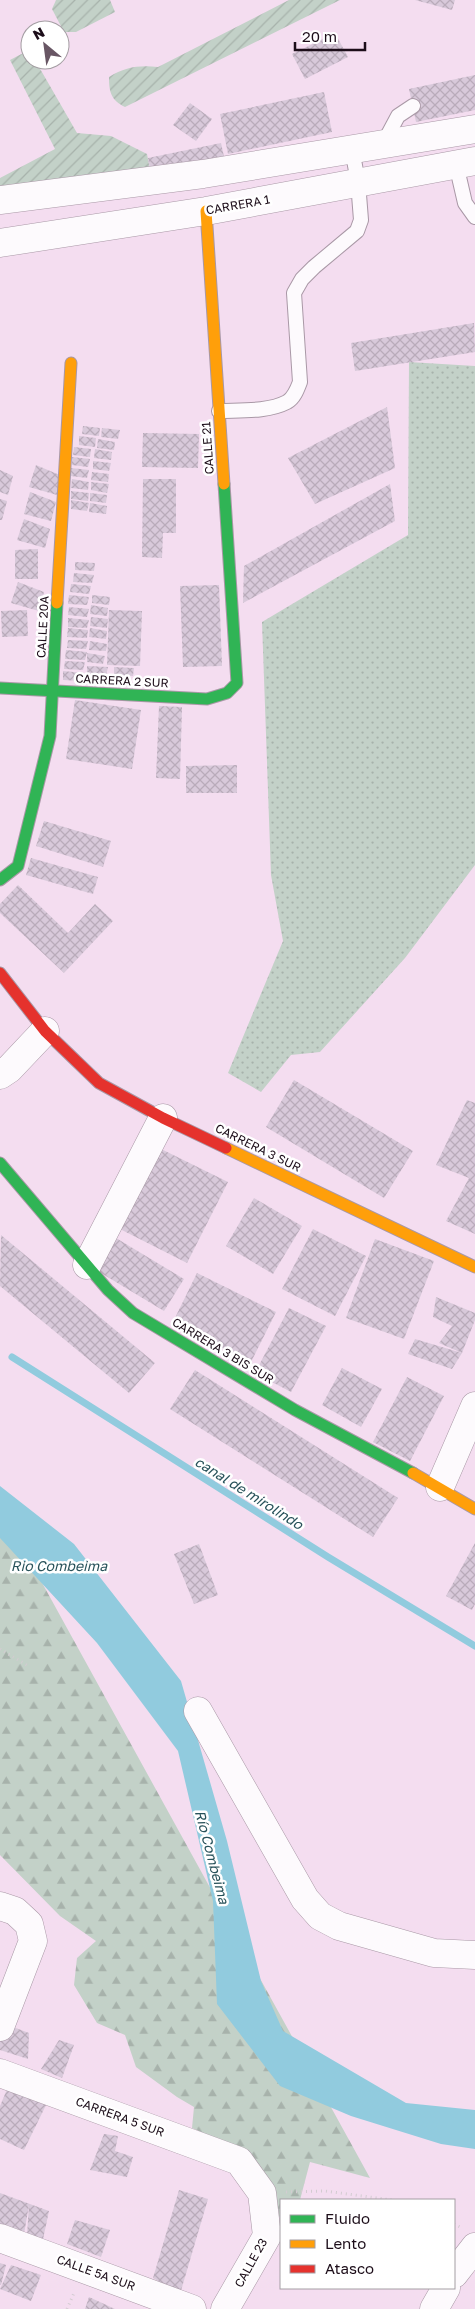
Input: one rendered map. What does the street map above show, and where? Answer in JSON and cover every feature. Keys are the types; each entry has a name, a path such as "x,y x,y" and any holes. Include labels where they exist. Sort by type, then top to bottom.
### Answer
{"street":[{"path":"0,200 203,174 475,129"},
{"name":"CARRERA 1","path":"0,243 206,211 466,162"},
{"name":"CALLE 21","path":"206,211 237,683"},
{"name":"CALLE 20A","path":"0,880 18,866 50,736 71,363"},
{"name":"CARRERA 2 SUR","path":"0,688 206,699 227,693 237,683"},
{"name":"CARRERA 3 SUR","path":"0,973 45,1031 98,1083 164,1118 475,1267"},
{"path":"0,1075 9,1069 45,1031"},
{"path":"88,1265 164,1118"},
{"name":"CARRERA 3 BIS SUR","path":"0,1163 108,1290 134,1313 295,1410 440,1487 475,1509"},
{"path":"440,1487 475,1406"},
{"path":"198,1711 305,1899 320,1916 339,1926 434,1953 475,1955"},
{"path":"0,1906 15,1911 29,1924 32,1941 0,2027"},
{"name":"CARRERA 5 SUR","path":"0,2073 240,2161"},
{"name":"CALLE 23","path":"225,2309 267,2236 262,2193 240,2161"},
{"name":"CALLE 5A SUR","path":"0,2238 192,2309"},
{"path":"455,2273 475,2247"},
{"path":"434,2309 445,2289"}],"lane":[{"path":"383,144 398,116 413,106"},
{"path":"219,411 274,407 288,402 296,393 300,382 294,293 302,279 314,267 357,231 361,220 358,182 352,150"},
{"path":"466,162 464,203 475,217"}],"path":[{"path":"0,1649 30,1667"},
{"path":"262,2193 325,2191 385,2199"}],"green space":[{"path":"56,0 110,0 115,12 76,32 70,32 70,20 58,20 52,9"},
{"path":"289,0 340,0 125,107 112,95 109,77 132,68 158,67"},
{"path":"20,55 20,70 41,70 77,133 111,136 147,154 151,175 0,201 0,178 55,149 10,60"},
{"path":"409,362 475,366 475,865 405,958 320,1052 291,1055 261,1092 228,1073 283,941 271,875 262,622 408,535"},
{"path":"0,1517 8,1521 370,2178 310,2162 300,2199 280,2199 280,2216 276,2218 246,2152 192,2128 194,2107 136,2067 125,2035 97,2023 74,1985 77,1958 96,1941 60,1916 0,1855"}],"water":[{"name":"Rio Combeima","path":"0,1486 74,1544 181,1681 227,1841 261,1981 283,2031 406,2103 475,2110 475,2149 441,2144 351,2116 280,2086 217,2004 213,1901 178,1751 97,1643 0,1538"}],"building":[{"path":"415,0 455,0 452,10"},
{"path":"335,33 348,57 305,79 292,54"},
{"path":"475,75 475,110 416,122 409,89"},
{"path":"324,92 332,132 228,154 220,114"},
{"path":"190,103 212,119 196,141 173,125"},
{"path":"221,143 225,161 151,175 148,158"},
{"path":"474,323 475,352 355,371 351,343"},
{"path":"387,407 395,468 315,504 288,458"},
{"path":"83,426 100,428 99,436 82,434"},
{"path":"102,428 120,430 118,439 101,437"},
{"path":"143,433 199,434 198,468 142,467"},
{"path":"79,436 96,438 95,447 79,445"},
{"path":"98,439 115,442 114,450 97,448"},
{"path":"74,447 91,449 90,457 73,455"},
{"path":"95,449 112,452 111,460 94,458"},
{"path":"72,457 90,459 88,467 72,465"},
{"path":"93,461 111,463 109,471 93,469"},
{"path":"36,465 62,476 57,495 29,487"},
{"path":"71,468 89,470 87,478 71,476"},
{"path":"0,470 13,476 8,495 0,492"},
{"path":"92,472 109,474 108,482 91,480"},
{"path":"72,479 89,482 88,490 71,488"},
{"path":"143,479 176,479 176,533 163,533 162,558 142,557"},
{"path":"91,482 109,484 107,493 91,490"},
{"path":"390,484 395,521 243,603 244,566"},
{"path":"71,491 89,493 88,501 71,499"},
{"path":"30,492 56,502 51,521 24,514"},
{"path":"90,493 107,495 106,503 90,501"},
{"path":"0,499 7,501 2,520 0,520"},
{"path":"71,500 89,503 87,511 71,509"},
{"path":"90,503 107,506 106,514 89,512"},
{"path":"24,519 50,529 45,548 17,540"},
{"path":"38,549 38,579 15,579 15,550"},
{"path":"75,562 95,563 94,571 75,570"},
{"path":"74,573 94,575 92,583 73,582"},
{"path":"18,582 44,592 39,611 11,603"},
{"path":"71,584 91,586 89,594 70,592"},
{"path":"219,585 222,666 183,667 180,586"},
{"path":"69,595 89,597 87,605 68,604"},
{"path":"92,595 110,597 109,605 92,603"},
{"path":"91,605 108,608 107,616 90,614"},
{"path":"69,607 89,609 87,617 68,615"},
{"path":"27,610 28,636 2,637 1,611"},
{"path":"109,610 142,611 140,666 107,665"},
{"path":"91,617 108,619 107,628 90,626"},
{"path":"68,618 89,620 87,628 68,627"},
{"path":"68,628 88,630 87,638 67,637"},
{"path":"90,628 107,631 106,639 89,637"},
{"path":"68,640 88,641 86,649 67,648"},
{"path":"90,641 107,644 106,651 89,650"},
{"path":"66,650 87,652 85,660 65,659"},
{"path":"87,653 105,656 103,664 87,662"},
{"path":"65,661 85,662 83,670 64,669"},
{"path":"87,666 108,667 106,676 87,675"},
{"path":"114,667 134,668 133,676 114,675"},
{"path":"63,671 84,673 82,681 63,680"},
{"path":"108,676 129,678 127,686 108,685"},
{"path":"75,700 141,710 132,769 66,759"},
{"path":"159,706 182,707 180,779 156,778"},
{"path":"237,765 237,793 186,793 186,766"},
{"path":"44,821 111,841 103,867 36,846"},
{"path":"31,858 98,877 93,894 26,875"},
{"path":"18,885 68,933 95,904 113,921 64,973 0,913 0,904"},
{"path":"294,1080 413,1151 384,1198 266,1127"},
{"path":"467,1100 475,1103 475,1234 446,1221 469,1178 436,1165"},
{"path":"151,1144 228,1182 187,1263 110,1224"},
{"path":"254,1198 302,1226 273,1274 226,1246"},
{"path":"313,1229 366,1256 335,1316 282,1289"},
{"path":"1,1235 155,1363 129,1393 0,1286"},
{"path":"111,1235 184,1279 164,1311 91,1267"},
{"path":"375,1239 434,1261 404,1339 346,1318"},
{"path":"197,1273 276,1312 251,1362 172,1324"},
{"path":"436,1297 475,1313 475,1320 462,1353 439,1343 452,1326 433,1317"},
{"path":"289,1308 326,1326 291,1392 255,1373"},
{"path":"415,1339 462,1353 452,1369 408,1354"},
{"path":"342,1368 382,1389 361,1427 322,1405"},
{"path":"195,1370 398,1498 373,1537 170,1409"},
{"path":"407,1377 444,1396 410,1461 373,1442"},
{"path":"475,1543 475,1604 472,1610 446,1596"},
{"path":"199,1544 218,1595 194,1604 174,1554"},
{"path":"5,2024 29,2033 28,2059 0,2050 0,2035"},
{"path":"59,2040 74,2045 62,2078 41,2069"},
{"path":"8,2087 48,2101 24,2150 0,2139 0,2106"},
{"path":"104,2134 118,2136 115,2151 133,2157 127,2177 90,2170"},
{"path":"179,2190 208,2199 180,2294 153,2278"},
{"path":"0,2193 49,2211 42,2244 27,2235 29,2205 24,2234 0,2227"},
{"path":"75,2220 110,2230 101,2257 67,2244"},
{"path":"0,2263 6,2265 1,2285 0,2285"},
{"path":"11,2265 41,2275 31,2301 0,2289"},
{"path":"89,2297 115,2309 85,2309"}],"waterway":[{"name":"canal de mirolindo","path":"12,1357 328,1557 475,1646"}],"traffic: fast":[{"path":"0,688 207,699 227,693 237,683 224,484"},
{"path":"0,880 18,866 50,736 57,603"},
{"path":"0,1163 108,1290 133,1313 295,1410 413,1473"}],"traffic: slow":[{"path":"206,211 224,484"},
{"path":"57,603 71,363"},
{"path":"226,1148 475,1267"},
{"path":"413,1473 475,1509"}],"traffic: jam":[{"path":"0,973 45,1031 99,1083 163,1118 226,1148"}],"water label":[{"name":"Río Combeima","path":"212,1857"}]}
